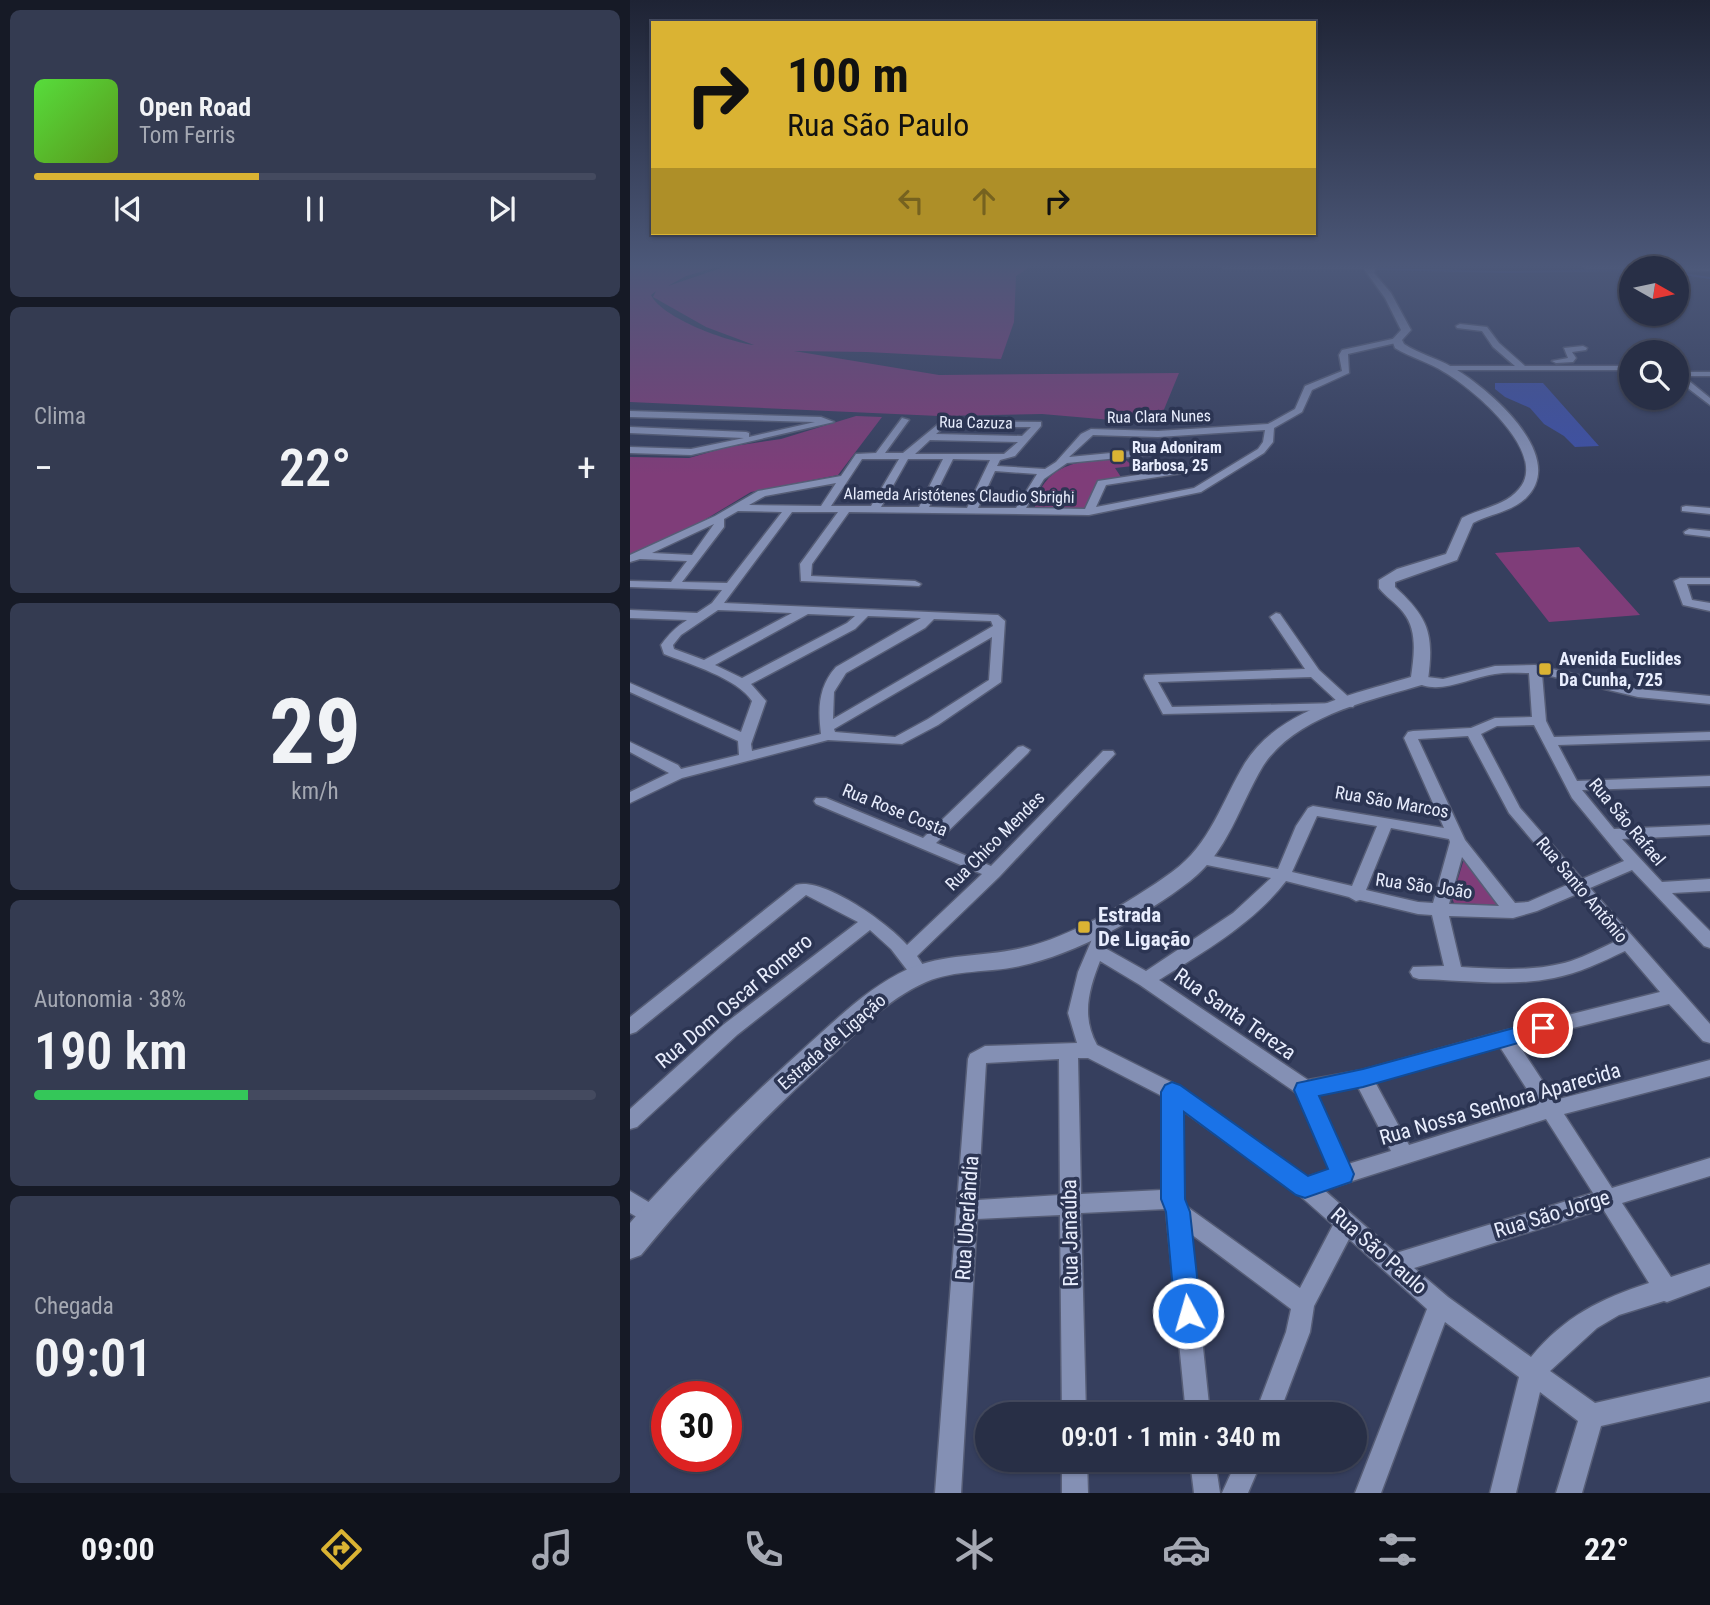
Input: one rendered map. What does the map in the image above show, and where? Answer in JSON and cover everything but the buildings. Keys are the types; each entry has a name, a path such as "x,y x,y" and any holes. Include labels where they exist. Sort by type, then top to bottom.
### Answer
{"main road":[{"path":"1401,336 1397,340 1404,349 1447,368 1504,415 1531,459 1534,472 1529,485 1515,500 1466,521 1452,557 1431,567 1400,573 1387,580 1387,588 1413,613 1419,627 1422,647 1419,681"},
{"name":"Estrada de Ligação","path":"630,1245 781,1085 914,964 955,965 1033,954 1108,920 1180,877 1203,859 1220,833 1257,761 1285,734 1346,705 1419,681"}],"street":[{"path":"1488,336 1520,366 1570,360 1572,358 1567,350 1583,348"},
{"path":"1270,427 1300,410 1308,388 1343,374 1346,370 1343,359 1345,352 1397,340"},
{"path":"1447,368 1619,368"},
{"path":"1689,375 1710,374"},
{"path":"1689,385 1710,402"},
{"path":"1694,389 1710,389"},
{"path":"630,414 830,422 691,452 630,450"},
{"path":"880,454 905,420"},
{"path":"873,511 907,455 945,423 1038,424 1010,455 994,463 971,510"},
{"name":"Rua Clara Nunes","path":"1044,472 1091,432 1150,435 1270,427"},
{"name":"Alameda Aristótenes Claudio Sbrighi","path":"736,508 1089,512 1197,490 1261,451 1268,442 1270,427"},
{"path":"630,430 758,437"},
{"path":"1060,461 1095,455 1132,455 1195,448 1217,431"},
{"name":"Rua Cazuza","path":"927,437 1025,439"},
{"path":"1089,512 1102,483 1195,468 1198,462 1195,448"},
{"path":"824,509 856,458 861,455 880,454 950,456 1044,472 1020,510"},
{"path":"1132,455 1149,475"},
{"path":"922,511 950,456"},
{"path":"633,558 719,519 762,493 843,479"},
{"path":"746,757 746,739 759,701 755,692 742,683 668,651 667,645 673,635 716,606 789,509"},
{"path":"1686,509 1710,511"},
{"path":"845,510 806,564 805,579 915,584"},
{"path":"674,585 719,527 719,519"},
{"path":"1689,531 1710,534"},
{"path":"633,558 695,558"},
{"path":"1710,581 1681,579 1687,603 1710,607"},
{"path":"630,584 731,587"},
{"path":"716,606 994,618 999,621 995,682 933,722 897,741 828,732"},
{"path":"703,666 805,610"},
{"path":"742,683 851,626 864,613"},
{"path":"630,614 702,617"},
{"path":"828,732 826,692 832,679 841,670 923,624 930,616"},
{"path":"1276,617 1314,673 1346,705"},
{"path":"630,798 677,775 828,732 997,629"},
{"path":"1419,681 1443,684 1495,670 1535,668 1638,693 1710,700"},
{"name":"Rua São Rafael","path":"1535,668 1539,721 1572,786 1634,863 1710,942"},
{"path":"1314,673 1150,678 1168,711 1346,705"},
{"path":"630,687 746,739"},
{"path":"1513,912 1456,838 1411,737 1473,732 1495,722 1539,721"},
{"name":"Rua Santo Antônio","path":"1473,732 1514,810 1672,996 1710,1036"},
{"path":"1548,741 1710,736"},
{"path":"630,746 673,768 677,775"},
{"path":"926,843 1023,750"},
{"name":"Rua Chico Mendes","path":"914,964 993,873 1108,754"},
{"path":"1572,786 1710,781"},
{"name":"Rua Rose Costa","path":"821,801 993,873"},
{"name":"Rua São Marcos","path":"1146,980 1243,912 1282,875 1313,811 1456,838"},
{"path":"1356,895 1385,823"},
{"path":"1609,834 1710,830"},
{"path":"1454,973 1439,910 1456,838"},
{"name":"Rua São João","path":"1203,859 1282,875 1356,895 1439,910 1513,912 1531,907 1634,863"},
{"path":"1658,888 1710,885"},
{"path":"630,1027 799,890 811,889 871,919 914,964"},
{"name":"Rua Dom Oscar Romero","path":"630,1121 730,1030 871,919"},
{"path":"1090,1050 1082,1035 1077,1013 1080,993 1108,920"},
{"path":"1419,972 1503,974 1559,971 1627,943"},
{"name":"Rua Santa Tereza","path":"1096,950 1146,980 1305,1090"},
{"path":"1342,1174 1305,1090 1363,1078 1504,1038 1672,996"},
{"path":"1504,1038 1667,1290"},
{"name":"Rua Uberlândia","path":"948,1493 977,1057 985,1054 1090,1050"},
{"name":"Rua São Paulo","path":"1090,1050 1172,1092 1305,1187 1440,1304 1592,1416"},
{"name":"Rua Janaúba","path":"1068,1051 1074,1402"},
{"name":"Rua Nossa Senhora Aparecida","path":"1305,1187 1552,1109 1710,1068"},
{"path":"1363,1078 1404,1156"},
{"path":"1172,1092 1176,1206 1197,1402"},
{"name":"Rua São Jorge","path":"1394,1264 1710,1167"},
{"path":"630,1201 654,1217"},
{"path":"967,1210 1176,1206 1303,1304"},
{"path":"1272,1402 1298,1332 1303,1304 1346,1223"},
{"path":"1503,1493 1532,1374 1548,1355 1589,1320 1613,1306 1710,1275"},
{"path":"1368,1493 1440,1304"},
{"path":"1569,1493 1592,1416 1710,1390"},
{"path":"1075,1472 1075,1493"},
{"path":"1204,1472 1207,1493"},
{"path":"1235,1493 1244,1472"}],"shaded area":[{"path":"630,336 720,336 754,345 729,336 1009,336 1001,359 794,351 939,375 1179,373 1158,424 1042,414 939,416 630,402"},
{"path":"856,416 882,417 838,475 751,492 701,522 630,554 630,457 689,458 728,447 781,439"},
{"path":"1122,457 1133,466 1115,468 1121,477 1097,483 1084,509 1035,507 1047,480 1057,472 1081,462"},
{"path":"1579,547 1640,615 1549,622 1495,553"},
{"path":"1465,856 1500,905 1454,903 1452,898"}],"water":[{"path":"1495,383 1543,383 1599,446 1575,447 1564,436 1544,424 1530,408 1505,397 1495,389"}],"place":[{"name":"Rua Adoniram Barbosa, 25","path":"1118,456"},
{"name":"Avenida Euclides Da Cunha, 725","path":"1545,669"},
{"name":"Estrada De Ligação","path":"1084,927"}],"route":[{"path":"1188,1313 1178,1212 1173,1199 1172,1092 1305,1187 1342,1174 1305,1090 1363,1078 1543,1028"}]}
